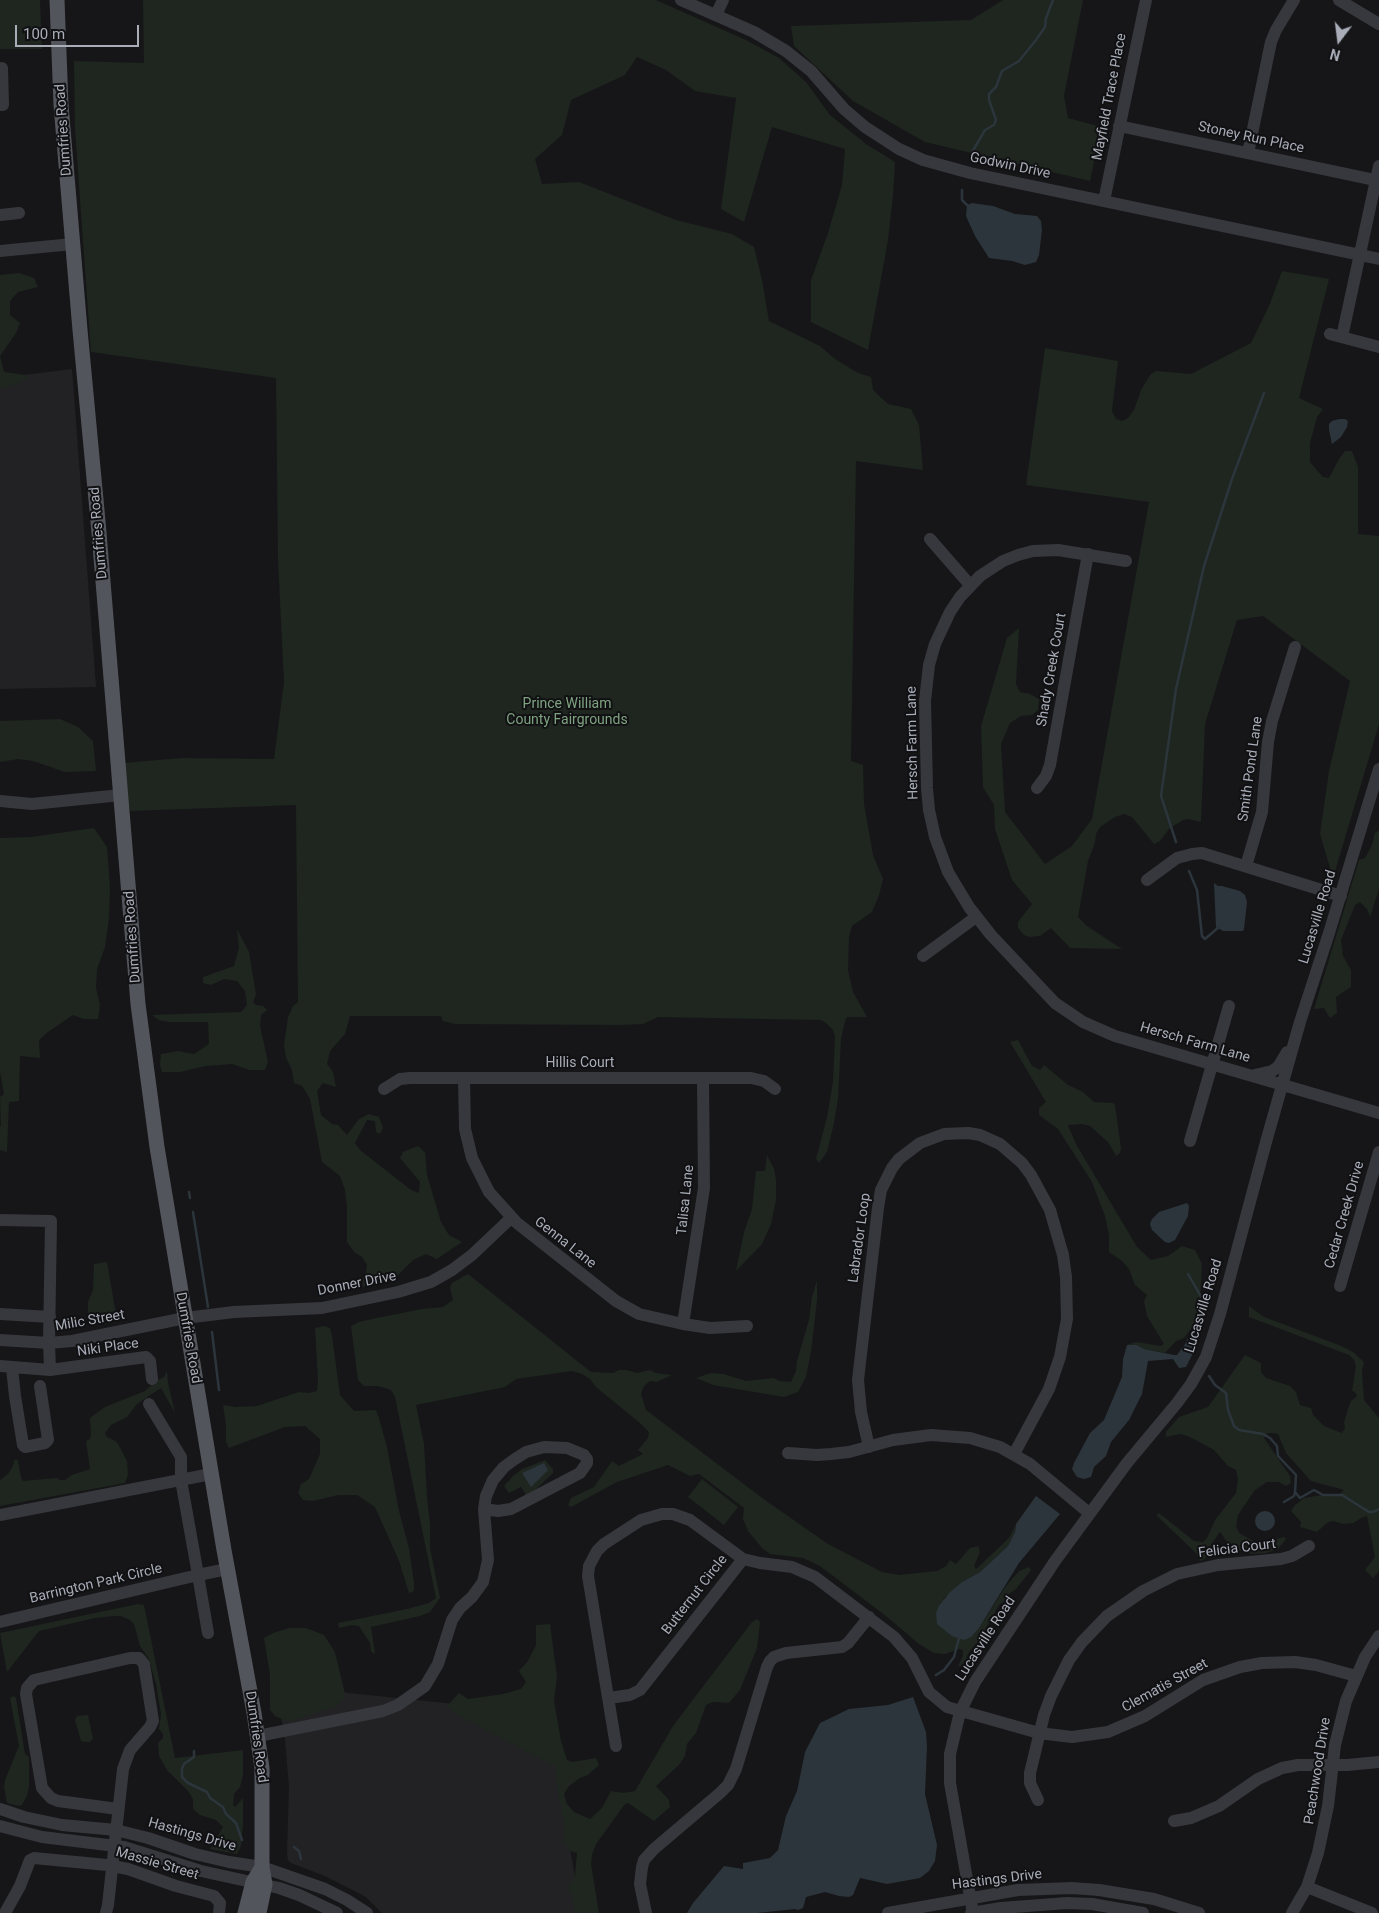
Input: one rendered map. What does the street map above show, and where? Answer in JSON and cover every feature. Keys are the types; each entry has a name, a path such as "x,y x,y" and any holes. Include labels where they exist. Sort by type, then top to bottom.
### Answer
{"main road":[{"name":"Dumfries Road","path":"57,0 61,105 138,1004 146,1072 185,1318 227,1568 258,1736 262,1778 262,1866 259,1883 259,1913"},
{"name":"Dumfries Road","path":"245,1913 259,1883"}],"street":[{"name":"Godwin Drive","path":"681,0 770,40 786,50 819,79 854,118 880,138 914,156 954,169 1379,259"},
{"path":"716,15 723,0"},
{"name":"Mayfield Trace Place","path":"1104,201 1146,0"},
{"path":"1248,153 1271,42 1294,0"},
{"path":"1339,0 1379,24"},
{"path":"0,106 3,105 2,68"},
{"name":"Stoney Run Place","path":"1119,126 1378,180"},
{"path":"1379,166 1378,180 1361,255 1336,336 1379,347"},
{"path":"0,215 19,213"},
{"path":"0,251 73,244"},
{"path":"930,540 970,585"},
{"name":"Hersch Farm Lane","path":"1126,561 1058,550 1033,551 1018,555 990,569 970,585 950,612 942,627 929,665 925,701 926,788 929,810 940,853 956,886 976,917 1025,973 1055,1003 1070,1014 1099,1030 1116,1036 1379,1113"},
{"name":"Shady Creek Court","path":"1038,788 1046,776 1050,765 1088,554"},
{"name":"Smith Pond Lane","path":"1246,866 1262,812 1271,726 1295,647"},
{"name":"Lucasville Road","path":"972,1913 950,1782 950,1754 960,1712 975,1682 1089,1513 1126,1463 1177,1403 1191,1384 1206,1357 1220,1314 1300,1022 1341,896 1379,769"},
{"path":"0,801 32,804 121,795"},
{"path":"1147,880 1173,860 1192,854 1207,854 1341,896"},
{"path":"923,956 976,917"},
{"path":"1190,1141 1229,1006"},
{"path":"1249,1075 1266,1074 1278,1066 1300,1022"},
{"name":"Hillis Court","path":"384,1089 395,1082 410,1078 756,1078 775,1089"},
{"name":"Genna Lane","path":"464,1078 465,1129 472,1158 489,1192 511,1218 626,1307 652,1318 683,1324 710,1328 747,1326"},
{"name":"Talisa Lane","path":"683,1324 704,1188 703,1078"},
{"name":"Labrador Loop","path":"869,1447 861,1412 858,1380 878,1208 882,1190 892,1168 899,1159 920,1143 944,1134 968,1133 1000,1144 1022,1163 1031,1175 1050,1210 1059,1241 1066,1277 1067,1319 1060,1356 1049,1389 1014,1454"},
{"name":"Cedar Creek Drive","path":"1340,1286 1379,1152"},
{"name":"Donner Drive","path":"185,1318 232,1312 322,1308 406,1290 431,1282 452,1270 472,1255 511,1218"},
{"path":"0,1220 51,1221 48,1343 50,1370"},
{"path":"0,1314 50,1318"},
{"name":"Milic Street","path":"0,1340 48,1343 78,1340 185,1318"},
{"name":"Niki Place","path":"40,1386 48,1440 45,1443 26,1447 6,1367 50,1370 146,1356 150,1362 152,1379"},
{"path":"149,1404 179,1452 181,1480 208,1633"},
{"path":"788,1452 817,1455 831,1454 912,1437 950,1435 983,1441 1014,1454 1030,1464 1089,1513"},
{"path":"258,1736 383,1711 398,1705 425,1686 438,1664 452,1620 483,1582 488,1560 484,1509 489,1488 498,1473 514,1459 526,1452 544,1447 556,1447 578,1452 587,1459 587,1463 580,1473 511,1509 498,1511 484,1509"},
{"path":"0,1514 211,1474"},
{"name":"Butternut Circle","path":"609,1698 640,1690 743,1559 690,1520 673,1514 656,1515 641,1520 604,1544 593,1558 588,1576 616,1746"},
{"name":"Felicia Court","path":"1038,1800 1030,1783 1030,1773 1039,1733 1051,1696 1069,1660 1091,1632 1124,1603 1159,1582 1177,1574 1218,1565 1281,1559 1292,1556 1309,1546"},
{"name":"Clematis Street","path":"743,1559 760,1564 782,1565 804,1571 815,1577 904,1646 924,1683 936,1699 947,1707 1039,1733 1072,1737 1108,1732 1146,1716 1203,1680 1240,1667 1262,1662 1295,1662 1316,1665 1356,1676"},
{"name":"Barrington Park Circle","path":"0,1622 227,1568"},
{"path":"646,1913 640,1884 644,1860 654,1849 728,1785 736,1769 770,1661 774,1657 786,1653 842,1647 848,1643 869,1617"},
{"name":"Peachwood Drive","path":"1292,1913 1307,1886 1318,1853 1323,1832 1339,1722 1356,1676 1379,1636"},
{"path":"106,1913 126,1756 150,1727 153,1720 144,1664 139,1658 130,1658 34,1680 27,1688 26,1694 42,1788 58,1801 118,1809"},
{"path":"1174,1821 1191,1818 1219,1806 1258,1779 1272,1772 1298,1765 1379,1762"},
{"name":"Hastings Drive","path":"0,1809 24,1817 62,1825 116,1830 148,1838 195,1854 229,1862 262,1866 325,1888 368,1913"},
{"path":"0,1826 42,1837 114,1845 153,1855 200,1871 259,1883 299,1895 337,1913"},
{"name":"Massie Street","path":"5,1913 20,1886 30,1860 34,1858 128,1869 176,1886 214,1896 220,1903 219,1913"},
{"path":"1307,1886 1372,1913"},
{"name":"Hastings Drive","path":"888,1913 1018,1890 1072,1888 1099,1890 1154,1899 1198,1913"},
{"name":"Hastings Drive","path":"972,1913 1018,1906 1067,1903 1109,1906 1143,1913"}],"shaded area":[{"path":"972,203 993,206 1015,214 1037,216 1041,221 1042,230 1039,255 1036,262 1025,265 989,258 975,236 966,216 967,205"},
{"path":"72,369 96,687 0,689 0,378"},
{"path":"1339,419 1348,421 1347,427 1341,437 1332,444 1329,424"},
{"path":"1214,883 1218,886 1240,891 1245,895 1247,902 1243,931 1223,931 1216,927"},
{"path":"1187,1203 1189,1206 1188,1216 1175,1240 1169,1243 1165,1242 1152,1230 1150,1224 1152,1219 1159,1212"},
{"path":"1188,1340 1192,1345 1193,1353 1186,1367 1179,1368 1173,1359 1148,1361 1142,1394 1129,1420 1111,1442 1106,1456 1094,1467 1091,1477 1084,1479 1077,1477 1072,1469 1074,1463 1090,1433 1104,1420 1122,1377 1123,1359 1127,1345 1137,1345 1144,1349 1177,1355"},
{"path":"544,1463 548,1470 531,1487 522,1473"},
{"path":"1036,1496 1060,1514 1019,1563 979,1628 971,1637 964,1640 952,1636 937,1624 936,1613 939,1606 949,1593 962,1582 980,1572 1008,1546 1015,1532 1016,1524"},
{"path":"1265,1511 1272,1514 1275,1521 1272,1528 1265,1531 1258,1528 1255,1521 1258,1514"},
{"path":"543,1689 581,1913 382,1913 366,1897 288,1860 289,1787 285,1740 279,1704 339,1692 455,1704"},
{"path":"913,1697 926,1732 925,1794 937,1845 935,1861 929,1871 920,1878 887,1884 860,1878 853,1895 849,1897 839,1896 825,1892 806,1897 803,1908 798,1910 757,1913 687,1913 724,1866 743,1869 743,1863 770,1858 778,1850 786,1816 797,1791 805,1752 820,1723 849,1709 888,1705"}],"green space":[{"path":"0,0 40,0 42,49 0,49"},
{"name":"Prince William County Fairgrounds","path":"143,0 656,0 746,40 779,58 806,82 830,115 866,144 895,162 888,240 868,350 811,322 811,280 828,233 842,185 845,149 772,127 744,222 721,209 736,98 695,91 666,70 637,57 625,75 571,100 562,135 535,159 542,184 579,182 676,220 732,234 754,247 769,321 820,346 835,359 858,373 871,377 873,390 888,404 911,409 919,425 923,470 856,461 851,761 863,765 864,804 873,855 883,879 872,912 852,926 849,937 848,970 853,992 867,1017 847,1017 845,1021 841,1039 838,1099 834,1123 827,1152 819,1163 816,1159 827,1117 833,1081 835,1036 833,1030 821,1020 658,1017 643,1024 621,1025 455,1024 443,1021 441,1016 350,1016 345,1034 330,1051 327,1064 333,1072 336,1087 323,1083 317,1091 321,1115 332,1124 338,1125 347,1135 359,1119 369,1114 379,1117 383,1128 380,1134 376,1132 375,1121 367,1120 355,1143 360,1150 411,1190 419,1193 420,1182 400,1158 403,1152 418,1146 425,1152 427,1175 441,1222 449,1235 462,1242 437,1259 426,1254 413,1260 393,1280 363,1287 362,1279 366,1273 367,1265 347,1242 345,1190 340,1176 322,1162 310,1099 302,1086 294,1083 284,1045 288,1017 293,1006 298,1002 296,805 130,811 124,763 182,758 274,759 284,682 278,560 276,378 91,352 75,130 74,61 144,63"},
{"path":"1003,0 1083,0 1064,96 1068,118 1101,127 1090,181 925,142 853,101 794,46 791,26 971,20"},
{"path":"1282,271 1329,279 1299,398 1323,409 1317,417 1310,443 1310,462 1323,477 1329,478 1345,451 1352,451 1358,467 1358,534 1379,536 1379,724 1333,878 1320,834 1329,771 1350,681 1263,616 1237,620 1205,724 1201,822 1188,819 1183,820 1169,829 1160,841 1154,844 1132,817 1124,814 1115,817 1100,827 1096,834 1095,843 1088,861 1078,917 1087,926 1122,949 1070,948 1051,928 1040,936 1030,937 1024,935 1018,928 1018,922 1032,904 1012,880 995,829 994,805 983,787 981,726 1007,638 1019,628 1016,684 1020,692 1030,694 1039,699 1038,710 1032,715 1021,716 1010,723 1001,744 1005,812 1045,864 1072,846 1092,819 1149,502 1026,485 1045,348 1118,361 1112,411 1116,419 1122,421 1128,418 1134,410 1141,390 1150,375 1156,371 1191,374 1251,343 1269,306"},
{"path":"19,273 34,278 38,287 18,292 10,301 10,315 20,323 16,333 0,356 0,275"},
{"path":"0,356 4,372 26,375 29,378 0,389"},
{"path":"60,719 78,727 93,741 96,771 65,772 33,761 18,759 0,762 0,721"},
{"path":"94,828 107,847 110,888 109,918 105,947 97,969 96,988 100,1005 98,1019 84,1019 73,1015 39,1040 40,1058 20,1056 19,1101 9,1102 7,1152 0,1150 0,1097 4,1094 0,1072 0,838 31,837"},
{"path":"1379,830 1379,889 1370,917 1367,909 1360,902 1355,905 1341,940 1343,956 1351,970 1351,987 1336,997 1337,1013 1330,1018 1324,1008 1314,1009 1359,860 1365,858 1372,845 1375,833"},
{"path":"237,929 249,952 256,994 253,1002 267,1010 261,1015 260,1026 268,1062 265,1070 250,1070 232,1064 206,1066 180,1072 162,1072 160,1065 161,1054 178,1051 194,1054 209,1044 208,1022 169,1022 159,1020 152,1015 241,1012 247,1005 245,991 237,981 224,979 211,985 203,983 203,977 234,966 239,948"},
{"path":"1018,1040 1032,1066 1040,1070 1044,1065 1068,1085 1083,1092 1094,1102 1113,1103 1115,1105 1121,1148 1120,1153 1116,1156 1108,1142 1090,1126 1082,1124 1068,1125 1076,1144 1137,1247 1151,1260 1168,1256 1182,1246 1195,1250 1202,1264 1199,1318 1184,1338 1176,1341 1165,1353 1144,1349 1137,1345 1127,1345 1136,1342 1161,1346 1164,1344 1147,1316 1144,1301 1147,1295 1135,1285 1129,1269 1122,1261 1109,1252 1109,1235 1105,1216 1092,1182 1058,1129 1039,1115 1039,1108 1046,1102 1010,1042"},
{"path":"767,1155 774,1169 776,1180 776,1200 771,1224 762,1244 736,1271 744,1232 752,1209 756,1171 765,1171"},
{"path":"107,1262 116,1314 88,1319 88,1302 93,1290 94,1264"},
{"path":"468,1274 591,1372 613,1373 619,1370 626,1370 637,1373 650,1370 656,1373 672,1375 657,1382 650,1381 644,1386 641,1394 646,1410 765,1500 828,1544 882,1572 899,1575 937,1571 946,1566 950,1560 956,1564 970,1548 978,1546 980,1552 974,1566 976,1569 1009,1538 1016,1524 1015,1532 1008,1546 980,1572 962,1582 943,1599 979,1628 1006,1586 1019,1571 1029,1567 1031,1570 1016,1589 1005,1597 1005,1601 999,1605 978,1642 968,1653 966,1660 961,1666 958,1666 963,1656 963,1650 959,1649 945,1654 934,1653 919,1644 886,1616 820,1566 803,1558 770,1554 762,1548 748,1531 743,1519 744,1508 699,1474 690,1476 668,1465 617,1482 571,1507 568,1505 571,1498 594,1487 612,1461 619,1466 643,1454 638,1450 648,1438 649,1432 596,1387 590,1379 572,1371 516,1379 505,1387 416,1405 424,1444 430,1548 440,1598 430,1612 371,1627 374,1654 371,1651 370,1643 359,1626 352,1625 339,1628 338,1623 407,1609 429,1603 436,1598 395,1397 391,1390 378,1386 364,1386 358,1380 351,1326 372,1319 422,1309 443,1307 453,1300 450,1288 452,1283"},
{"path":"817,1280 817,1300 811,1352 806,1377 798,1392 784,1397 713,1385 696,1378 711,1373 724,1374 746,1381 774,1378 779,1381 791,1382 796,1371 797,1361 809,1320 812,1297"},
{"path":"1249,1306 1264,1317 1339,1345 1353,1352 1364,1362 1362,1372 1364,1400 1379,1418 1379,1571 1373,1578 1365,1570 1375,1557 1367,1516 1353,1523 1328,1522 1317,1532 1300,1527 1301,1522 1291,1511 1295,1505 1304,1498 1328,1494 1339,1495 1344,1490 1311,1481 1286,1453 1278,1434 1268,1433 1264,1438 1290,1476 1291,1483 1286,1486 1279,1482 1267,1482 1255,1490 1238,1515 1236,1526 1239,1533 1255,1542 1284,1537 1286,1539 1278,1549 1266,1553 1253,1554 1238,1550 1228,1543 1220,1532 1210,1546 1205,1559 1200,1561 1196,1553 1157,1516 1159,1513 1194,1541 1203,1542 1207,1538 1215,1520 1236,1493 1238,1479 1236,1470 1228,1466 1214,1450 1190,1437 1180,1434 1166,1437 1166,1432 1179,1417 1208,1407 1245,1355 1261,1363 1261,1372 1266,1378 1290,1386 1296,1392 1300,1405 1311,1408 1313,1415 1324,1426 1342,1433 1345,1428 1344,1422 1351,1401 1357,1396 1352,1391 1356,1366 1354,1360 1349,1355 1249,1317"},
{"path":"324,1326 330,1328 332,1336 340,1395 354,1411 376,1410 379,1418 409,1548 414,1591 409,1593 399,1561 375,1507 357,1495 338,1495 313,1501 303,1500 298,1493 301,1484 309,1479 320,1454 320,1439 305,1426 285,1427 229,1448 226,1442 223,1405 236,1407 257,1406 299,1392 309,1393 317,1391 315,1328"},
{"path":"167,1371 175,1413 161,1388 137,1404 127,1417 111,1425 105,1433 107,1437 117,1442 127,1461 128,1475 125,1483 0,1506 0,1480 8,1474 16,1459 23,1481 57,1478 65,1480 72,1475 90,1469 86,1441 90,1439 90,1418 105,1407 145,1391 156,1381 164,1377"},
{"path":"545,1460 553,1469 553,1473 534,1491 526,1495 521,1487 509,1493 504,1486 512,1477 522,1469"},
{"path":"702,1479 738,1507 724,1525 688,1497"},
{"path":"138,1604 144,1605 175,1758 243,1750 243,1775 240,1787 234,1794 233,1805 235,1807 243,1798 241,1846 237,1854 210,1849 223,1827 216,1820 200,1815 193,1809 193,1799 188,1791 167,1770 159,1756 158,1743 163,1738 163,1734 159,1729 161,1714 156,1684 149,1659 140,1646 134,1624 130,1620 121,1616 95,1618 39,1631 7,1672 0,1633"},
{"path":"757,1619 760,1622 757,1648 740,1690 729,1703 713,1702 706,1705 696,1733 687,1744 685,1756 679,1765 656,1786 669,1800 670,1807 654,1821 628,1803 625,1804 596,1844 592,1855 591,1864 599,1913 575,1913 568,1888 575,1875 577,1853 570,1851 564,1843 564,1826 555,1774 556,1767 457,1715 447,1706 459,1693 468,1699 503,1694 521,1689 526,1682 519,1671 528,1661 536,1645 536,1625 550,1624 557,1677 554,1701 561,1741 567,1760 572,1762 596,1758 599,1765 588,1775 569,1786 564,1794 567,1804 574,1812 590,1819 602,1808 611,1791 623,1793 635,1791 673,1726 752,1622"},
{"path":"289,1628 306,1628 324,1635 335,1652 346,1698 334,1707 289,1722 275,1716 270,1710 270,1675 264,1638"},
{"path":"14,1696 16,1698 25,1754 29,1757 27,1796 22,1805 19,1806 7,1803 4,1787 19,1746 10,1698"},
{"path":"88,1715 93,1739 90,1742 85,1742 81,1741 75,1720 77,1716"}],"waterway":[{"path":"971,154 985,130 994,125 996,120 989,100 989,94 996,87 1002,71 1019,61 1045,27 1046,18 1053,0"},
{"path":"962,190 962,200 967,205"},
{"path":"1176,842 1161,796 1176,689 1204,566 1232,479 1264,393"},
{"path":"1189,871 1197,890 1202,936 1205,939 1219,927"},
{"path":"189,1192 190,1198"},
{"path":"193,1212 208,1307"},
{"path":"1188,1274 1204,1305 1203,1315 1198,1328 1188,1340"},
{"path":"212,1332 219,1390"},
{"path":"1209,1376 1215,1385 1226,1393 1228,1410 1234,1426 1239,1430 1263,1434 1270,1438 1277,1446 1278,1456 1296,1475 1295,1492 1300,1498 1314,1490 1323,1495 1342,1495 1369,1512 1379,1509"},
{"path":"1284,1502 1294,1496 1295,1492"},
{"path":"936,1675 944,1670 954,1657 959,1638"},
{"path":"194,1751 194,1757 184,1764 182,1777 188,1783 207,1792 210,1798 223,1807 226,1814 236,1823 242,1840"},
{"path":"294,1847 299,1851 301,1859"}]}
